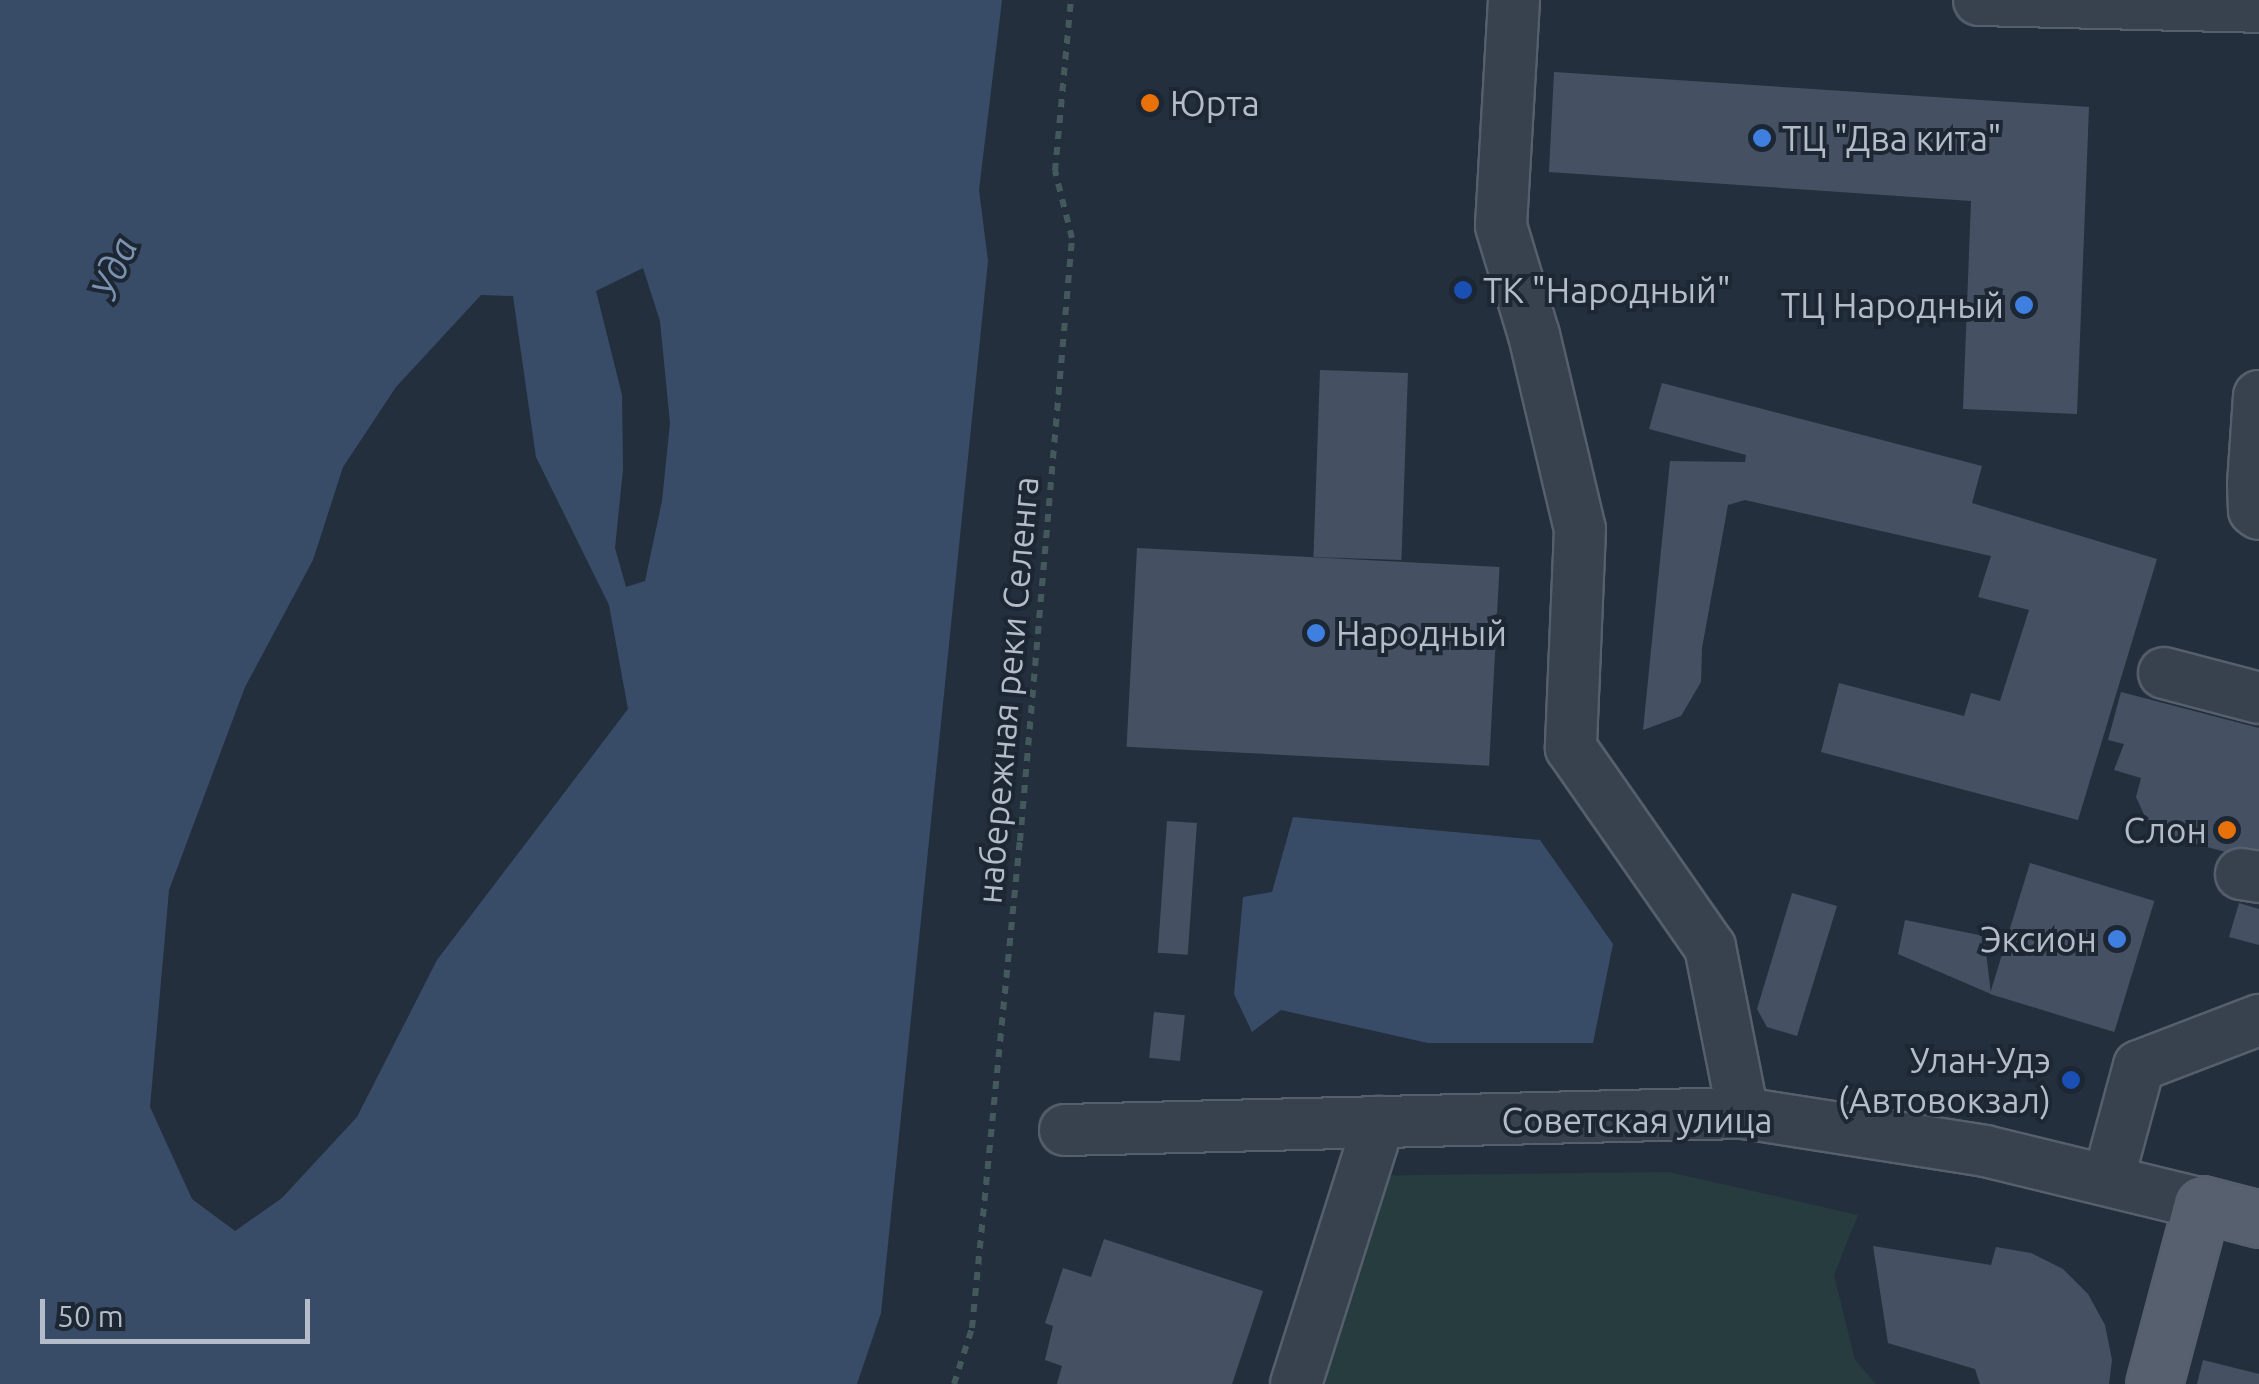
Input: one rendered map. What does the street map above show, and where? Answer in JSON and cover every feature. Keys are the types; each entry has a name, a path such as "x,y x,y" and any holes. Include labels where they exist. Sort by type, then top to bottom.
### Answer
{"main road":[{"name":"Советская улица","path":"2202,1204 2259,1219"},
{"path":"2154,1384 2202,1204"}],"street":[{"path":"1514,0 1501,226 1534,335 1580,529 1571,748 1710,946 1742,1113"},
{"path":"1979,0 2259,7"},
{"path":"2259,396 2253,483 2254,510 2259,514"},
{"path":"2164,672 2259,698"},
{"path":"2108,1180 2140,1066 2259,1020"},
{"name":"Советская улица","path":"1064,1130 1742,1113 1986,1151 2202,1204"},
{"path":"1296,1384 1379,1122"}],"path":[{"name":"набережная реки Селенга","path":"954,1384 972,1328 1072,238 1055,171 1071,0"}],"green space":[{"path":"1669,1172 1858,1215 1834,1275 1855,1360 1876,1384 1281,1384 1345,1176"}],"water":[{"name":"Уда","path":"0,0 1002,0 979,190 988,261 881,1313 857,1384 0,1384","holes":["643,268 660,321 670,423 662,501 645,581 626,587 615,548 623,469 622,395 596,291","481,295 513,296 536,457 609,605 628,709 437,960 357,1117 282,1198 235,1231 192,1199 150,1107 169,890 245,687 313,560 343,467 396,387"]},
{"path":"1293,817 1540,840 1613,944 1593,1043 1428,1043 1281,1010 1252,1032 1234,994 1243,897 1272,892"}],"building":[{"path":"1554,72 2089,107 2077,414 1963,409 1971,201 1549,172"},
{"path":"1320,370 1408,373 1401,560 1313,557"},
{"path":"1662,383 1982,466 1972,503 2157,559 2078,820 1821,752 1839,683 1964,716 1971,693 2000,701 2029,610 1978,597 1991,556 1745,500 1728,505 1702,648 1701,682 1681,716 1643,730 1670,461 1745,462 1746,455 1649,429"},
{"name":"Народный","path":"1137,548 1500,567 1489,766 1127,747"},
{"path":"2121,692 2259,728 2259,861 2152,832 2136,797 2141,778 2114,770 2124,744 2108,740"},
{"path":"1167,821 1197,823 1188,955 1158,953"},
{"path":"2030,863 2154,901 2114,1032 1990,994"},
{"path":"1792,893 1837,906 1797,1036 1767,1027 1757,1009"},
{"path":"2239,903 2259,909 2259,945 2229,937"},
{"path":"1905,920 1984,936 1991,994 1898,954"},
{"path":"1154,1012 1185,1015 1180,1061 1149,1058"},
{"path":"1104,1239 1263,1291 1232,1384 1057,1384 1062,1366 1045,1360 1053,1326 1045,1323 1063,1268 1091,1277"},
{"path":"1873,1246 1991,1265 1996,1247 2031,1253 2063,1269 2088,1294 2105,1325 2112,1360 2109,1384 1980,1384 1975,1369 1888,1343"},
{"path":"2203,1360 2259,1374 2259,1384 2197,1384"}],"place":[{"name":"Юрта","path":"1150,103"},
{"name":"ТЦ \"Два кита\"","path":"1762,138"},
{"name":"ТК \"Народный\"","path":"1463,290"},
{"name":"ТЦ Народный","path":"2024,305"},
{"name":"Народный","path":"1316,633"},
{"name":"Слон","path":"2227,830"},
{"name":"Эксион","path":"2117,939"},
{"name":"Улан-Удэ (Автовокзал)","path":"2071,1080"}]}
